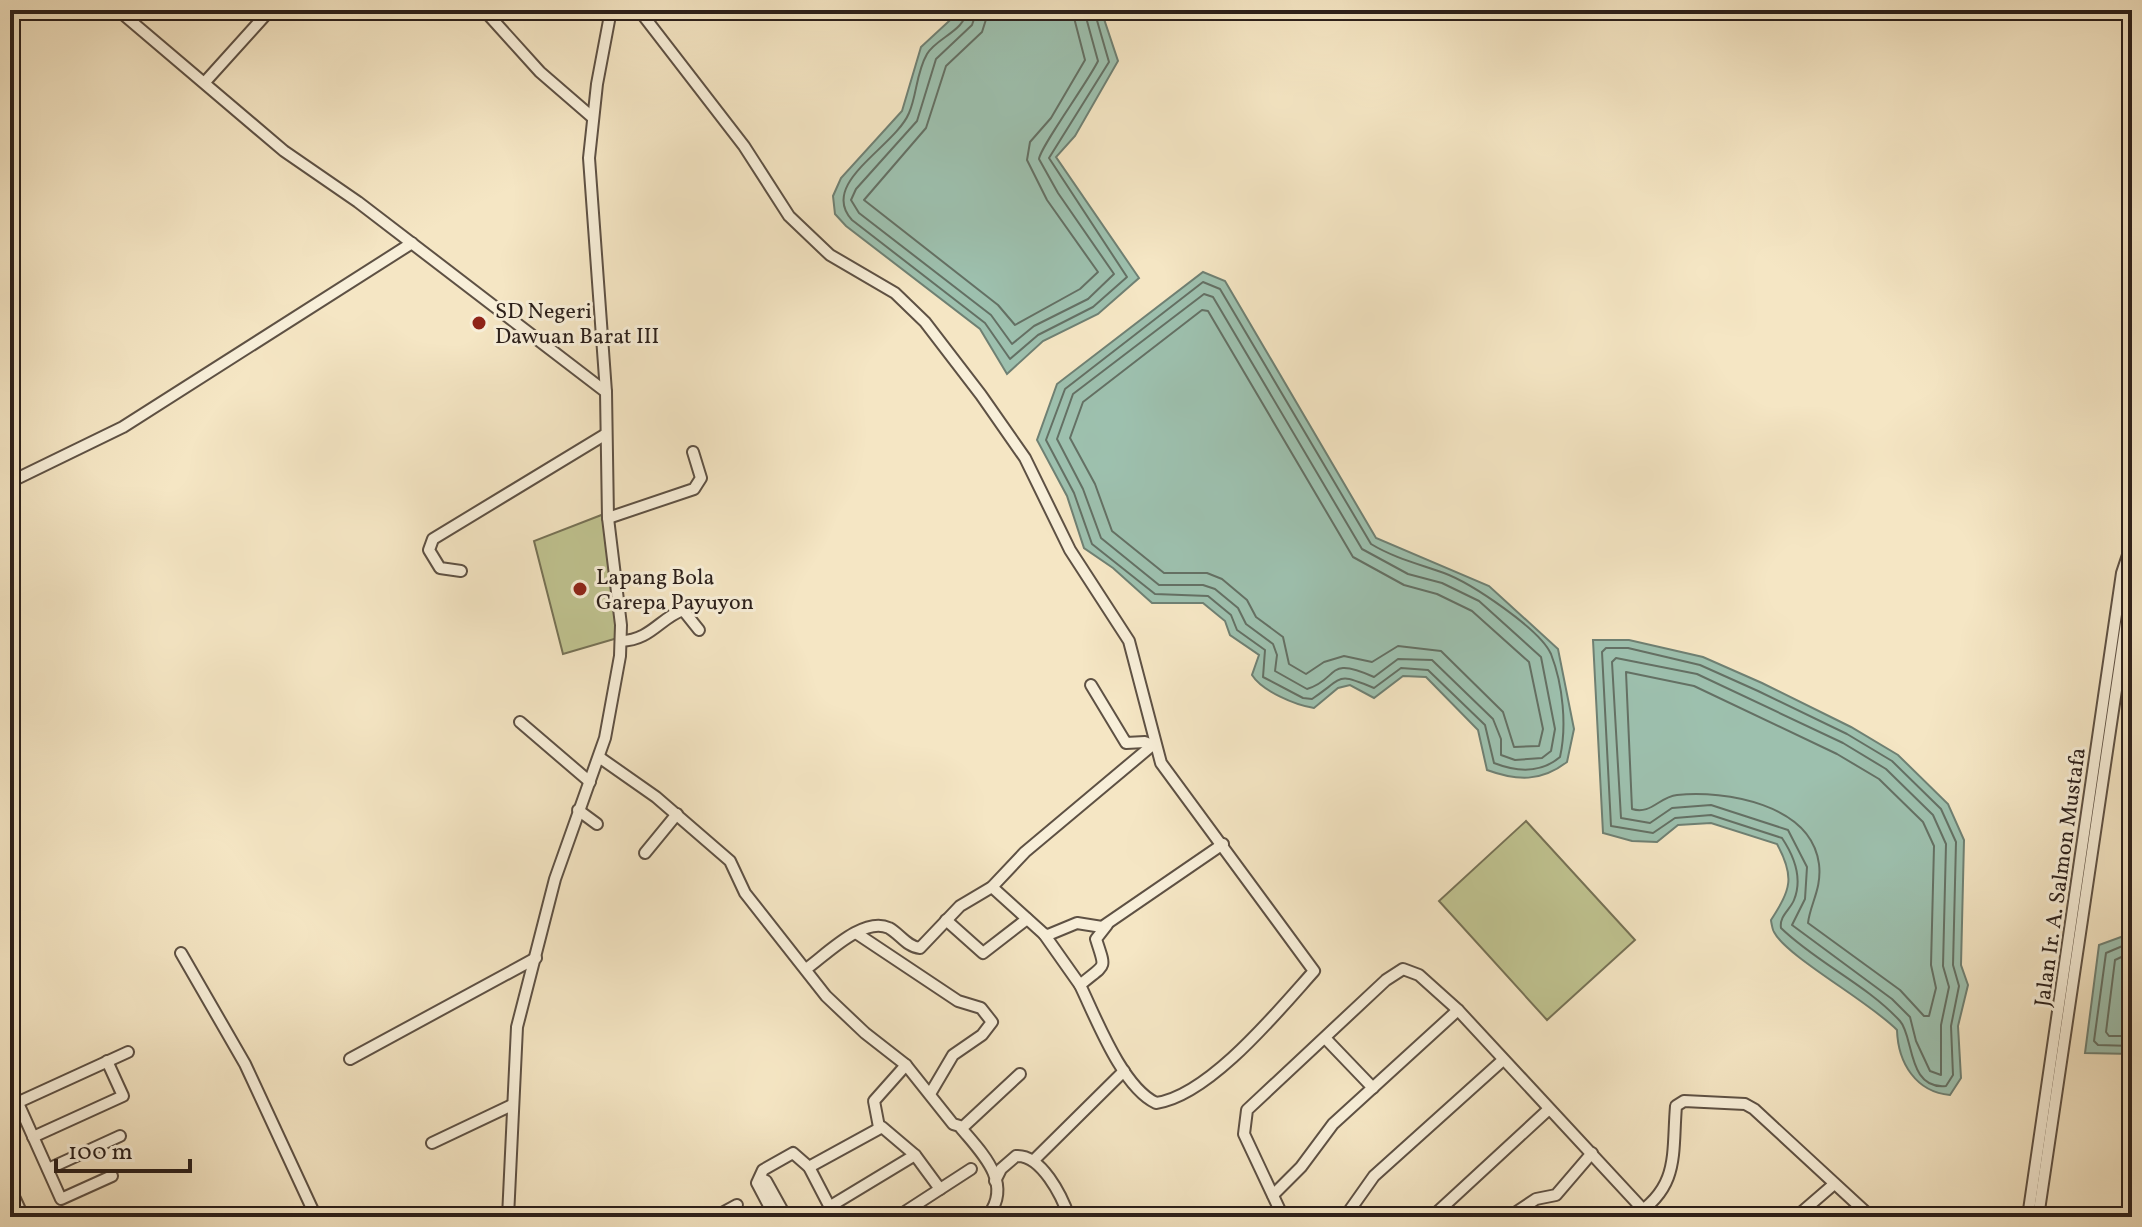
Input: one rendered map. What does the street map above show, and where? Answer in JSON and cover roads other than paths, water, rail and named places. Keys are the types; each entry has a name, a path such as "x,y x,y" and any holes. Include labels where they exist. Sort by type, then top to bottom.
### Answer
{"street":[{"path":"118,10 284,151 412,243 606,392"},
{"path":"205,82 270,10"},
{"path":"484,10 540,72 592,117"},
{"path":"505,1215 515,1038 555,879 599,757 621,641 608,518 606,392 591,210 592,117 611,10"},
{"path":"639,10 744,146 789,216 830,255 895,293 942,343 981,395 1025,458 1070,550 1129,641 1154,744 1168,773 1314,971 1236,1054 1167,1100 1151,1101 1124,1071 1080,985 1044,934 992,887"},
{"path":"10,482 115,431 412,243"},
{"path":"461,571 440,568 429,550 433,539 606,434"},
{"path":"608,518 694,489 701,478 693,452"},
{"name":"Jalan Ir. A. Salmon Mustafa","path":"2096,796 2122,573 2132,543"},
{"name":"Jalan Ir. A. Salmon Mustafa","path":"2038,1217 2096,796 2132,582"},
{"path":"621,641 635,640 659,628 678,610 683,610 699,630"},
{"path":"1091,685 1126,743 1154,744"},
{"path":"520,722 590,782"},
{"path":"806,969 856,933 882,926 920,948 960,906 992,887 1025,852 1154,744"},
{"path":"599,757 677,814 730,861 745,893 836,1007 906,1065 953,1124 961,1128 989,1160 996,1200 988,1216"},
{"path":"578,810 597,824"},
{"path":"645,853 677,814"},
{"path":"1080,985 1105,960 1096,939 1107,925 1223,844"},
{"path":"946,920 983,953 1027,919"},
{"path":"1044,934 1077,923 1107,925"},
{"path":"856,933 958,1001 981,1008 992,1022 982,1035 953,1055 930,1094"},
{"path":"181,953 245,1064 316,1217"},
{"path":"350,1059 536,958"},
{"path":"1283,1217 1244,1134 1243,1118 1247,1110 1386,980 1403,969 1419,975 1458,1010 1647,1214"},
{"path":"1273,1195 1301,1167 1327,1130 1458,1010"},
{"path":"1326,1039 1373,1088"},
{"path":"112,1176 61,1199 14,1104 128,1052"},
{"path":"1345,1217 1374,1176 1503,1060"},
{"path":"33,1137 123,1096 107,1061"},
{"path":"906,1065 874,1101 879,1127 915,1155 940,1189"},
{"path":"1034,1160 1124,1071"},
{"path":"961,1128 1020,1074"},
{"path":"1633,1217 1647,1214 1671,1175 1675,1109 1681,1102 1745,1104 1754,1109 1871,1217"},
{"path":"432,1143 512,1105"},
{"name":"Jalan Ir. A. Salmon Mustafa","path":"2028,1217 2051,1107"},
{"path":"1432,1217 1549,1109"},
{"path":"809,1167 879,1127"},
{"path":"48,1169 120,1136"},
{"path":"775,1217 757,1185 763,1170 790,1153 800,1156 809,1167 832,1212 915,1155"},
{"path":"1509,1217 1536,1199 1556,1195 1592,1153"},
{"path":"995,1181 1001,1169 1016,1156 1034,1160 1058,1193 1069,1217"},
{"path":"897,1217 971,1169"},
{"path":"760,1178 766,1181 786,1217"},
{"path":"1796,1217 1833,1185"},
{"path":"10,1188 21,1212"},
{"path":"715,1217 737,1205"}],"water":[{"path":"961,10 1101,10 1118,61 1075,136 1056,157 1139,278 1098,314 1043,341 1007,374 980,329 846,226 835,214 833,196 841,178 902,111 921,47"},
{"path":"1203,272 1225,281 1376,538 1489,586 1558,649 1574,729 1567,762 1548,773 1528,778 1487,770 1478,730 1426,677 1403,676 1374,698 1350,685 1338,688 1314,708 1298,704 1271,692 1257,681 1252,675 1259,655 1230,635 1225,621 1203,603 1152,603 1113,568 1084,548 1067,496 1037,440 1057,384"},
{"path":"1593,640 1629,640 1703,657 1762,683 1851,727 1898,755 1948,804 1964,840 1961,965 1968,985 1958,1026 1961,1078 1950,1095 1928,1088 1911,1074 1901,1054 1897,1030 1795,954 1774,932 1771,920 1783,900 1788,883 1786,865 1777,844 1711,823 1678,825 1657,842 1632,841 1603,833"},
{"path":"2132,933 2132,1054 2085,1053 2099,945"}],"place":[{"name":"SD Negeri Dawuan Barat III","path":"479,323"},
{"name":"Lapang Bola Garepa Payuyon","path":"580,589"}]}
